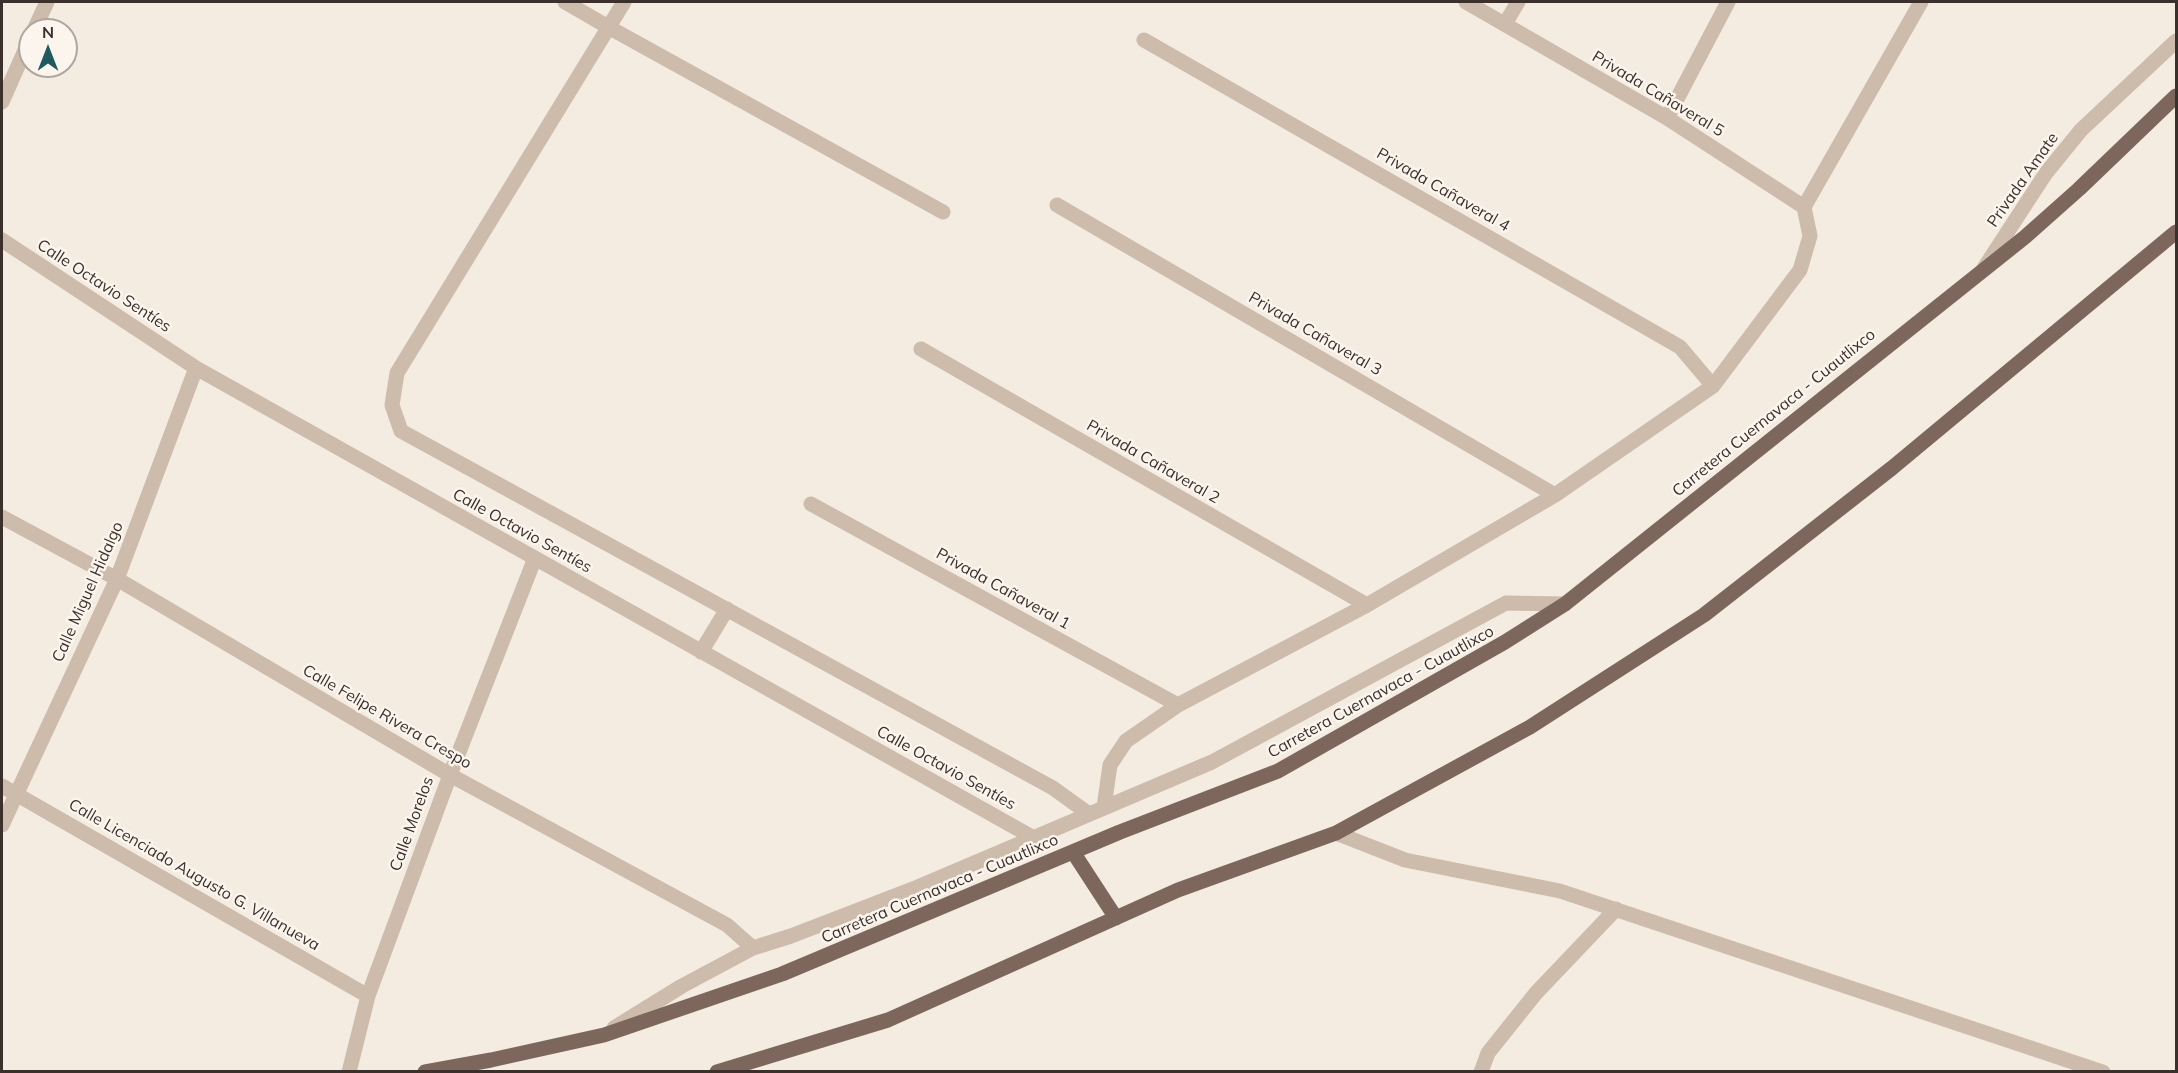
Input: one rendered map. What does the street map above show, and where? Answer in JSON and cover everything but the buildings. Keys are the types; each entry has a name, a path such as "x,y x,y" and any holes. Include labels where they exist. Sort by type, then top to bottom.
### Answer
{"main road":[{"name":"Carretera Cuernavaca - Cuautlixco","path":"426,1071 490,1060 604,1035 803,966 1120,832 1278,771 1505,642 1565,604 1982,271 2079,189 2176,96"},
{"path":"717,1071 888,1020 1178,890 1336,833 1530,727 1704,615 1892,468 2176,232"},
{"path":"1073,852 1116,918"}],"street":[{"path":"40,18 47,2"},
{"path":"565,2 943,212"},
{"path":"624,2 396,373 392,405 401,431 1053,788 1089,814"},
{"name":"Privada Cañaveral 5","path":"1466,2 1667,118 1804,207"},
{"path":"1505,24 1518,2"},
{"path":"1667,118 1728,2"},
{"path":"1104,807 1110,765 1126,741 1178,705 1367,605 1555,495 1713,386 1800,270 1810,236 1804,207 1921,2"},
{"name":"Privada Cañaveral 4","path":"1144,40 1680,347 1713,386"},
{"name":"Privada Amate","path":"1982,271 2046,173 2081,130 2176,40"},
{"path":"2,102 8,67 18,54"},
{"name":"Privada Cañaveral 3","path":"1057,205 1555,495"},
{"name":"Calle Octavio Sentíes","path":"2,240 195,368 1034,838"},
{"name":"Privada Cañaveral 2","path":"921,350 1367,605"},
{"name":"Calle Miguel Hidalgo","path":"2,825 117,579 195,368"},
{"name":"Privada Cañaveral 1","path":"811,504 1178,705"},
{"name":"Calle Felipe Rivera Crespo","path":"2,517 117,579 450,775 726,925 753,948"},
{"name":"Calle Morelos","path":"349,1071 368,996 450,775 535,558"},
{"path":"604,1035 682,986 753,948 791,936 918,887 1212,762 1506,603 1565,604"},
{"path":"701,652 726,609"},
{"name":"Calle Licenciado Augusto G. Villanueva","path":"2,786 368,996"},
{"path":"1336,833 1405,860 1560,891 2103,1071"},
{"path":"1481,1071 1488,1053 1536,993 1616,909"}]}
